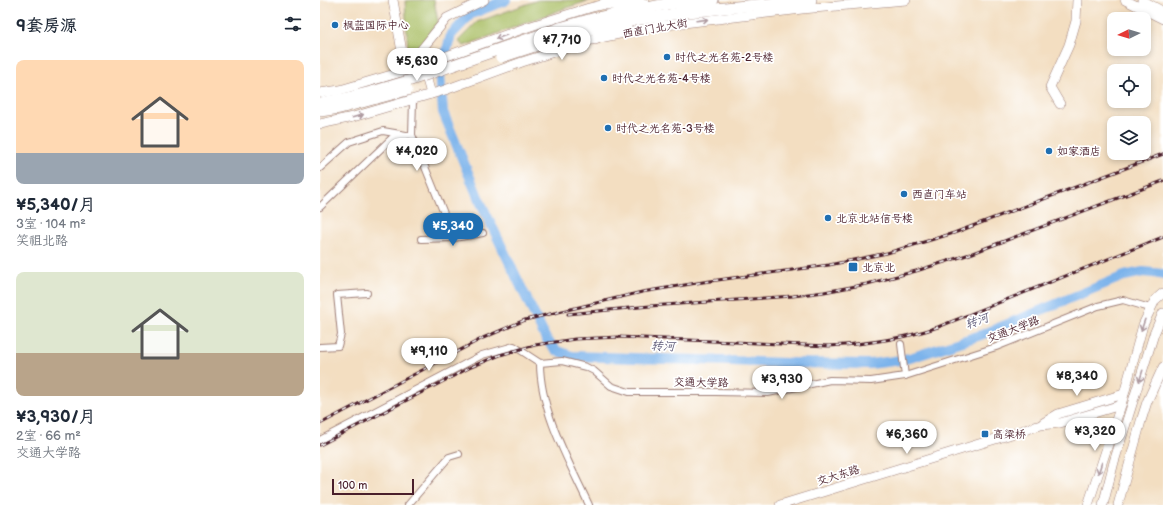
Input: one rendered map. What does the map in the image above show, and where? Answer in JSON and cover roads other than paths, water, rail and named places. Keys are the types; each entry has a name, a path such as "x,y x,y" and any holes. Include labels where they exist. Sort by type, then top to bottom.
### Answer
{"highway":[{"name":"西直门北大街","path":"320,111 340,108 405,82 561,33 592,19 667,4 713,0"},
{"name":"西直门北大街","path":"561,33 645,17 811,0"},
{"path":"604,4 667,4"},
{"path":"595,39 645,17"},
{"name":"西直门北大街","path":"320,104 376,94"}],"street":[{"path":"394,0 405,71 413,100 412,136 454,238"},
{"path":"405,71 447,18 484,0"},
{"path":"320,93 340,90 405,71 528,27 587,3 604,4 622,0"},
{"name":"西直门北大街","path":"320,124 353,117 413,100 522,62 595,39 658,26 802,9 906,0"},
{"path":"1060,104 1050,87 1069,45 1075,27 1077,0"},
{"path":"1125,0 1163,19"},
{"path":"1147,1 1163,6"},
{"path":"1147,1 1163,12"},
{"path":"425,63 430,94"},
{"path":"382,78 390,106"},
{"path":"320,168 349,142 383,131 412,136"},
{"path":"320,207 392,138 412,136"},
{"path":"421,239 454,238 483,233"},
{"path":"320,347 338,346 341,334 337,295 367,293"},
{"path":"1088,505 1121,405 1143,325 1155,300 1163,293"},
{"name":"交通大学路","path":"540,363 562,361 586,368 594,371 611,386 629,392 768,393 830,380 872,381 905,376 996,347 1111,302 1122,300 1150,308"},
{"path":"1103,505 1114,462 1154,334 1163,313"},
{"path":"320,440 482,355 514,346 540,363 540,376 549,415 589,505"},
{"path":"901,347 905,376"},
{"path":"1118,505 1147,402 1163,367"},
{"path":"1124,394 1147,402"},
{"name":"交大东路","path":"1041,425 1058,414 1124,394"},
{"path":"1121,405 1144,412"},
{"name":"交大东路","path":"780,505 1041,425 1060,423 1121,405"},
{"path":"408,505 449,457 459,454"},
{"path":"1112,505 1121,476 1130,459"}],"waterway":[{"name":"转河","path":"506,0 471,14 451,35 440,74 443,112 478,197 546,339 557,351 572,356 788,363 870,364 894,361 910,358 981,335 1124,276 1143,272 1163,274"}],"railway":[{"path":"320,424 483,338 525,320 642,292 829,265 887,253 954,233 1163,154"},
{"path":"568,314 650,306 793,296 867,284 916,271 970,254 1163,181"},
{"path":"320,445 471,367 500,355 535,345 575,339 619,337 829,346 885,340 912,335 938,327 1163,237"}],"place":[{"name":"枫蓝国际中心","path":"335,25"},
{"name":"时代之光名苑-2号楼","path":"667,57"},
{"name":"时代之光名苑-4号楼","path":"604,78"},
{"name":"时代之光名苑-3号楼","path":"608,128"},
{"name":"如家酒店","path":"1049,151"},
{"name":"西直门车站","path":"904,194"},
{"name":"北京北站信号楼","path":"828,218"},
{"name":"北京北","path":"853,267"},
{"name":"高梁桥","path":"985,434"}]}
